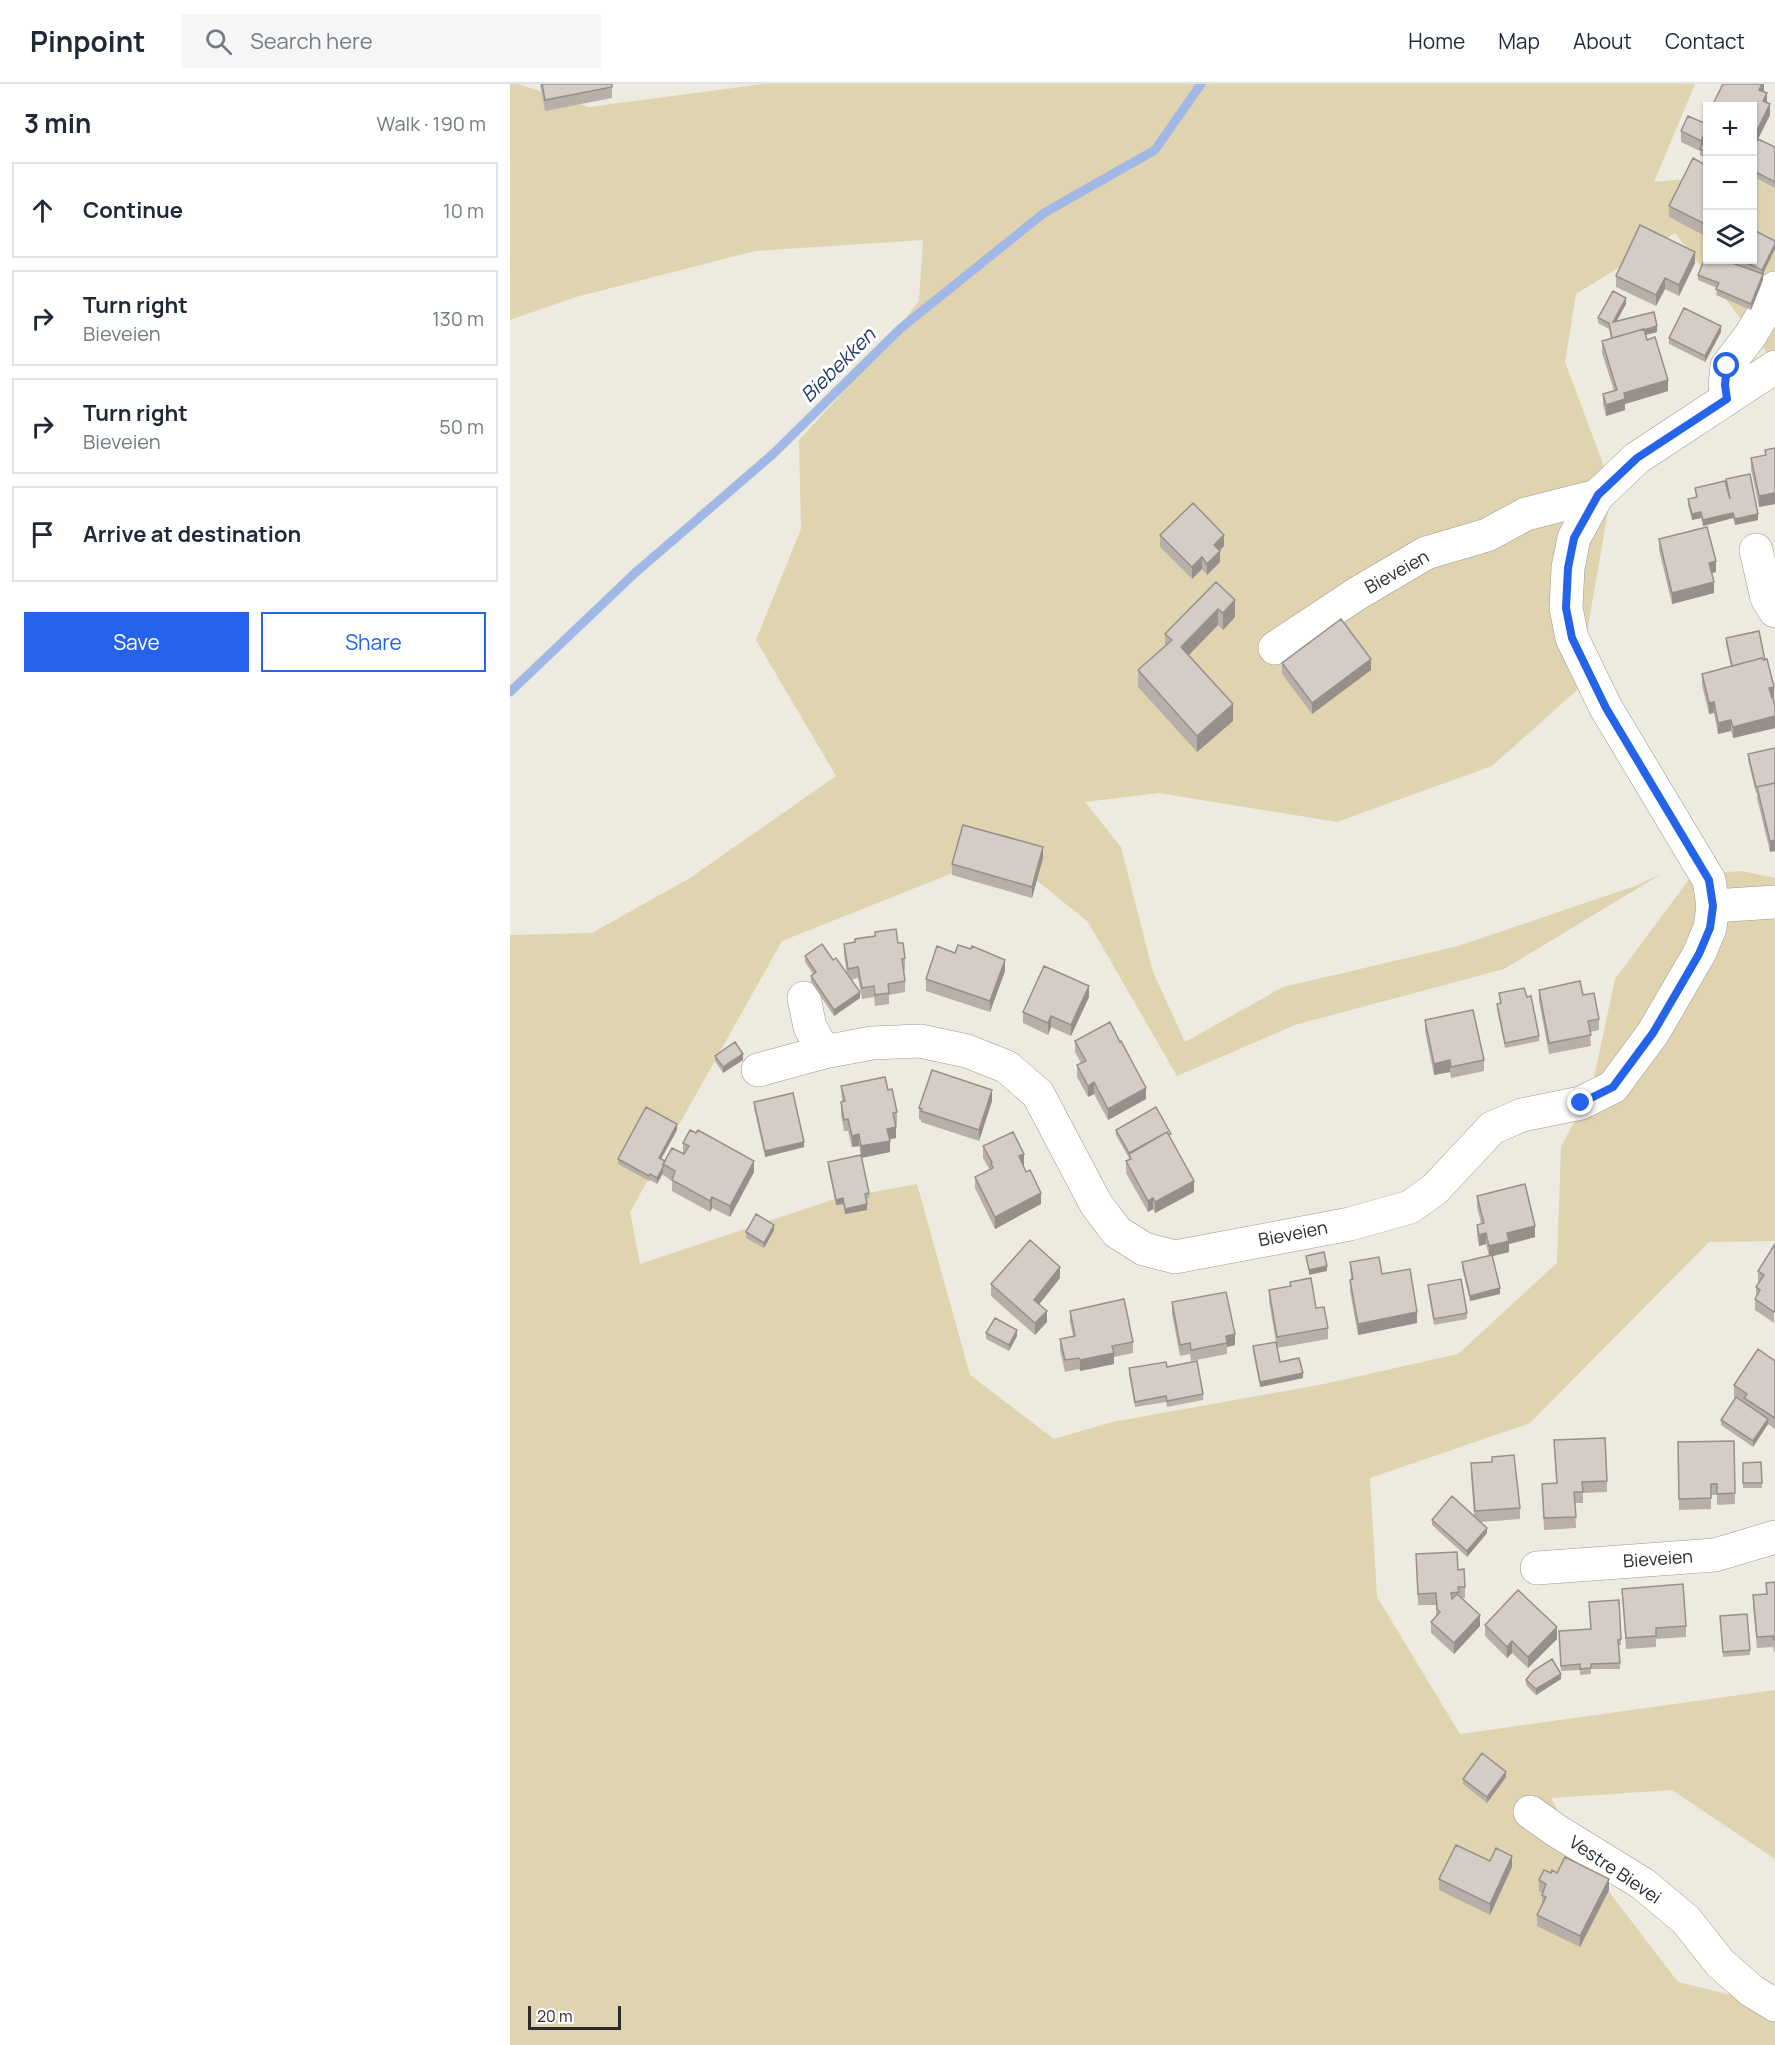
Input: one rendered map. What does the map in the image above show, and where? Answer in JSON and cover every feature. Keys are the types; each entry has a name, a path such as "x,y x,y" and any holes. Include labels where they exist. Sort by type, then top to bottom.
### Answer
{"street":[{"path":"1727,399 1725,385 1727,366 1750,336 1771,301 1775,288"},
{"name":"Bieveien","path":"758,1070 824,1052 872,1043 920,1041 967,1051 1007,1067 1038,1094 1096,1204 1117,1232 1144,1249 1175,1257 1350,1224 1410,1207 1436,1189 1492,1128 1522,1115 1581,1103 1613,1087 1653,1033 1699,954 1710,928 1713,906 1709,880 1606,708 1572,638 1566,608 1568,568 1574,538 1598,495 1637,458 1775,367"},
{"name":"Bieveien","path":"1275,648 1358,593 1426,554 1487,535 1526,514 1598,495"},
{"path":"1756,550 1767,598 1775,611"},
{"path":"1713,906 1775,902"},
{"path":"804,998 810,1028 824,1052"},
{"name":"Bieveien","path":"1537,1568 1715,1555 1775,1537"},
{"name":"Vestre Bievei","path":"1530,1812 1643,1884 1686,1920 1720,1963 1752,1991 1775,2005"}],"shaded area":[{"path":"510,84 518,84 589,107 764,84 1695,84 1654,182 1703,177 1703,264 1757,264 1757,178 1775,180 1775,363 1675,233 1576,294 1565,362 1612,488 1577,690 1492,766 1337,822 1159,793 1085,802 1121,847 1153,972 1185,1042 1283,987 1458,946 1635,886 1663,873 1504,969 1295,1025 1177,1076 1088,922 1003,853 782,941 630,1212 640,1264 835,1199 917,1184 970,1375 1054,1439 1112,1422 1324,1384 1458,1354 1557,1263 1561,1147 1592,1087 1615,979 1693,874 1742,871 1775,878 1775,1241 1709,1242 1530,1423 1370,1478 1377,1597 1460,1734 1775,1690 1775,1859 1672,1790 1551,1798 1580,1854 1678,1982 1775,2006 1775,2045 510,2045 510,935 592,933 690,878 836,776 756,640 801,529 799,440 866,367 919,301 923,240 755,251 576,297 510,320"}],"building":[{"path":"542,84 612,84 612,87 545,100"},
{"path":"1723,84 1762,84 1759,90 1767,93 1763,101 1770,104 1757,130 1757,102 1714,102"},
{"path":"1688,116 1703,123 1701,141 1681,131"},
{"path":"1758,139 1775,147 1775,182 1757,173"},
{"path":"1693,158 1703,164 1703,223 1669,206"},
{"path":"1640,225 1695,252 1679,285 1665,278 1656,295 1616,276"},
{"path":"1757,232 1775,241 1762,270 1749,264 1757,264"},
{"path":"1703,263 1735,264 1763,274 1751,304 1716,289 1719,283 1698,275"},
{"path":"1613,291 1626,298 1613,322 1654,312 1657,326 1612,338 1609,323 1598,318"},
{"path":"1684,308 1721,326 1705,356 1669,338"},
{"path":"1644,329 1647,340 1655,337 1668,380 1624,393 1625,399 1606,405 1603,394 1617,390 1602,341"},
{"path":"1775,448 1775,493 1759,496 1751,458 1766,455 1765,450"},
{"path":"1750,474 1758,514 1735,519 1733,513 1703,520 1701,512 1692,514 1688,499 1697,497 1695,488 1725,481 1730,499 1726,479"},
{"path":"1193,503 1224,535 1214,545 1220,551 1207,564 1202,557 1192,567 1160,535"},
{"path":"1707,527 1716,561 1709,563 1714,582 1672,593 1659,539"},
{"path":"1216,582 1235,600 1223,613 1218,609 1181,647 1233,704 1197,736 1138,670 1172,640 1165,634"},
{"path":"1341,619 1371,659 1312,703 1282,663"},
{"path":"1759,631 1765,660 1762,658 1732,666 1726,638"},
{"path":"1762,658 1767,659 1774,687 1769,688 1775,706 1775,716 1733,727 1731,720 1718,723 1714,702 1709,703 1702,674"},
{"path":"1775,748 1775,783 1756,787 1748,754"},
{"path":"1775,783 1775,840 1770,841 1757,787"},
{"path":"963,825 1043,847 1032,887 952,864"},
{"path":"896,929 898,943 903,943 905,958 902,959 905,981 888,984 889,993 875,995 874,986 862,988 858,967 848,969 844,944 855,942 855,939 875,936 875,932"},
{"path":"822,944 833,960 836,958 860,992 834,1010 811,976 816,972 805,956"},
{"path":"958,945 971,949 972,946 1005,960 990,1001 926,979 937,946 955,953"},
{"path":"1044,966 1089,986 1071,1025 1051,1016 1048,1023 1023,1012"},
{"path":"1580,981 1583,995 1594,993 1599,1019 1588,1021 1591,1035 1549,1043 1539,990"},
{"path":"1524,988 1527,997 1531,996 1539,1036 1505,1043 1497,1004 1501,1003 1499,993"},
{"path":"1473,1010 1484,1060 1451,1067 1450,1060 1434,1064 1425,1020"},
{"path":"1110,1022 1146,1088 1108,1109 1094,1082 1088,1086 1077,1065 1086,1061 1075,1041"},
{"path":"735,1042 743,1054 723,1067 715,1056"},
{"path":"932,1070 992,1090 979,1130 921,1111 922,1109 919,1108"},
{"path":"885,1077 888,1090 892,1089 897,1112 893,1113 896,1127 887,1129 890,1141 861,1146 859,1134 852,1136 848,1119 844,1120 841,1102 845,1101 841,1086"},
{"path":"793,1093 804,1142 765,1151 754,1102"},
{"path":"646,1107 677,1124 659,1158 665,1161 657,1178 618,1159"},
{"path":"1156,1107 1171,1134 1167,1132 1129,1153 1116,1130"},
{"path":"690,1130 696,1133 698,1130 754,1161 730,1206 712,1197 710,1201 672,1180 675,1171 663,1164 672,1148 684,1154 689,1146 683,1143"},
{"path":"1013,1132 1024,1154 1019,1156 1026,1172 1030,1170 1041,1193 995,1217 975,1177 993,1168 983,1146"},
{"path":"1167,1132 1194,1181 1155,1202 1153,1198 1148,1201 1126,1161 1131,1159 1129,1154"},
{"path":"861,1155 869,1193 865,1194 867,1204 845,1209 843,1198 836,1200 828,1162"},
{"path":"1525,1184 1535,1226 1507,1233 1509,1241 1489,1246 1486,1233 1479,1235 1477,1225 1484,1223 1477,1196"},
{"path":"756,1214 774,1225 764,1243 746,1232"},
{"path":"1030,1240 1060,1267 1034,1300 1047,1311 1035,1323 991,1284"},
{"path":"1775,1244 1774,1312 1755,1299 1760,1290 1756,1287 1764,1275 1758,1271"},
{"path":"1324,1252 1327,1266 1309,1270 1306,1256"},
{"path":"1492,1255 1500,1288 1470,1296 1462,1262"},
{"path":"1379,1257 1382,1274 1410,1269 1417,1312 1358,1324 1350,1280 1353,1279 1350,1262"},
{"path":"1311,1278 1316,1308 1324,1307 1328,1328 1277,1337 1269,1290 1291,1286 1290,1282"},
{"path":"1461,1279 1467,1313 1434,1319 1428,1285"},
{"path":"1226,1292 1235,1334 1226,1336 1227,1343 1191,1350 1190,1343 1180,1345 1172,1302"},
{"path":"1124,1299 1133,1342 1112,1346 1114,1353 1080,1360 1079,1358 1065,1360 1060,1339 1075,1336 1070,1311"},
{"path":"995,1318 1017,1330 1009,1345 986,1333"},
{"path":"1276,1342 1280,1362 1299,1358 1303,1373 1260,1382 1253,1346"},
{"path":"1758,1349 1775,1361 1775,1418 1744,1398 1747,1394 1734,1385"},
{"path":"1197,1361 1203,1394 1167,1401 1166,1396 1135,1402 1129,1368 1166,1362 1167,1367"},
{"path":"1736,1397 1768,1419 1753,1441 1721,1420"},
{"path":"1605,1438 1607,1481 1582,1482 1583,1492 1574,1492 1576,1517 1544,1518 1542,1484 1557,1483 1554,1440"},
{"path":"1734,1441 1735,1493 1717,1494 1717,1484 1711,1484 1711,1498 1679,1499 1678,1442"},
{"path":"1514,1455 1520,1508 1475,1511 1471,1463 1492,1462 1492,1457"},
{"path":"1761,1462 1762,1483 1743,1483 1743,1463"},
{"path":"1452,1496 1487,1528 1467,1551 1432,1520"},
{"path":"1457,1552 1458,1570 1464,1569 1465,1587 1458,1587 1459,1592 1451,1593 1452,1599 1457,1594 1480,1615 1454,1643 1431,1622 1440,1612 1437,1609 1436,1593 1418,1594 1416,1554"},
{"path":"1775,1582 1774,1640 1773,1636 1757,1637 1753,1595 1767,1594 1766,1583"},
{"path":"1683,1584 1686,1626 1656,1628 1656,1636 1626,1638 1622,1589"},
{"path":"1518,1590 1557,1627 1528,1657 1512,1641 1507,1647 1485,1625"},
{"path":"1619,1600 1620,1663 1591,1664 1591,1668 1580,1669 1580,1664 1561,1666 1559,1631 1591,1629 1589,1602"},
{"path":"1747,1614 1750,1650 1723,1652 1720,1616"},
{"path":"1552,1659 1561,1674 1536,1689 1526,1680 1533,1671"},
{"path":"1482,1753 1506,1772 1487,1797 1463,1779"},
{"path":"1456,1845 1490,1861 1496,1848 1512,1856 1490,1904 1439,1879"},
{"path":"1565,1857 1609,1879 1580,1936 1537,1915 1546,1897 1542,1895 1546,1884 1539,1880 1544,1870 1557,1873"}],"waterway":[{"name":"Biebekken","path":"510,692 635,573 773,454 901,328 1044,213 1155,150 1201,84"}],"route":[{"path":"1581,1103 1613,1087 1653,1033 1699,954 1710,928 1713,906 1709,880 1606,708 1572,638 1566,608 1568,568 1574,538 1598,495 1637,458 1727,399 1725,385 1727,366"}]}
